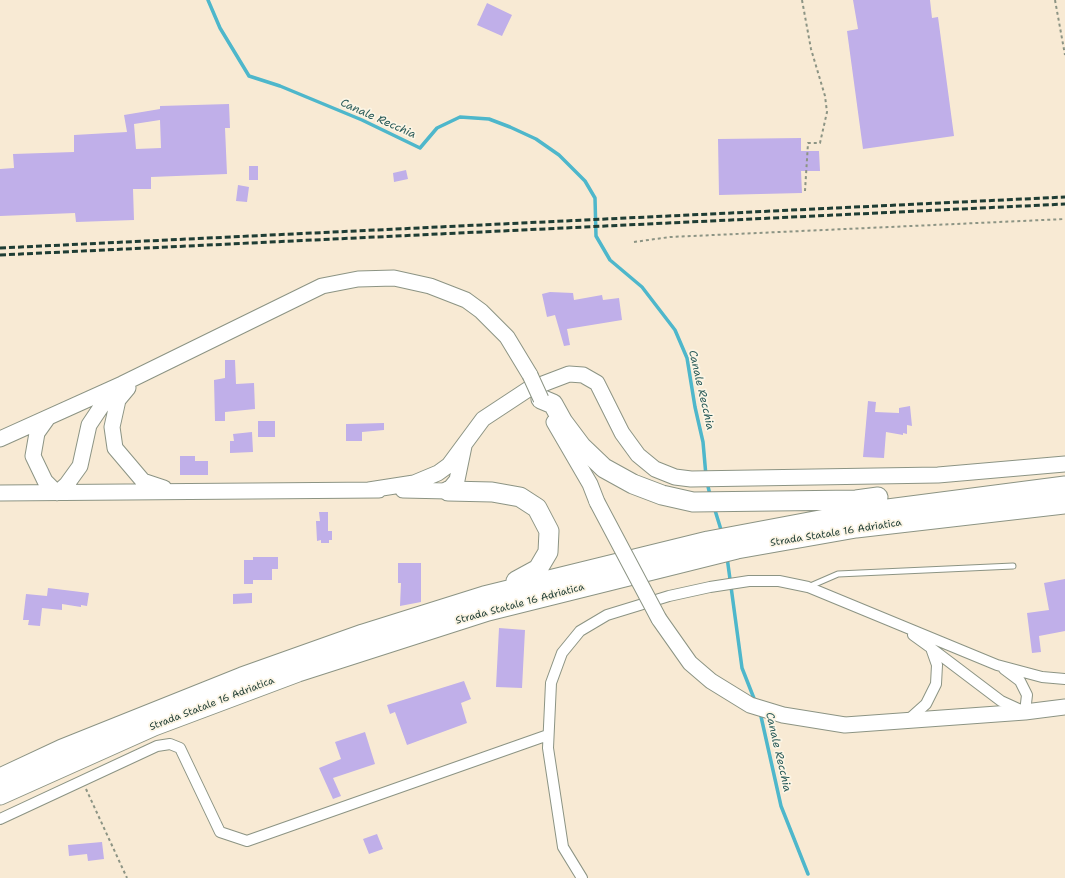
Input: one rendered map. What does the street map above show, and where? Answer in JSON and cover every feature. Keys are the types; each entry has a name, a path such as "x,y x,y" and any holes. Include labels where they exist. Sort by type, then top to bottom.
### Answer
{"highway":[{"path":"541,399 553,404 563,422 581,446 604,468 633,484 662,495 693,502 856,500 1061,476 1065,479"},
{"name":"Strada Statale 16 Adriatica","path":"737,543 856,512 1065,486"},
{"path":"448,491 492,492 520,497 537,508 549,531 548,552 538,569 484,596"},
{"name":"Strada Statale 16 Adriatica","path":"0,778 62,749 242,677 363,634 484,596 737,543 1065,504"},
{"name":"Strada Statale 16 Adriatica","path":"0,795 154,726 298,672 488,611 710,548"}],"main road":[{"path":"0,439 122,384 322,286 358,279 394,278 430,286 466,300 481,311 507,337 530,375 541,399 590,484 597,502 659,618 690,663 711,681 750,705 783,715 845,725 906,722 1064,708"},
{"path":"369,490 414,483 438,473 449,465 483,419 527,390 569,374 584,375 597,382 622,434 638,455 655,469 675,477 691,479 716,479 938,475 1065,464"},
{"path":"139,375 118,400 112,427 115,448 143,481 163,488 185,492"},
{"path":"57,493 67,484 80,466 89,425 101,406 122,384"},
{"path":"47,419 37,433 33,456 45,481 57,493"},
{"path":"448,491 457,480 465,444"},
{"path":"448,491 445,479 449,465"},
{"path":"0,493 369,490 448,491"}],"street":[{"path":"582,878 563,847 548,748 551,683 562,653 580,631 607,615 668,596 710,587 749,581 779,581 808,587 903,628 956,647 997,665 1042,678 1065,679"},
{"path":"903,628 1001,701 1025,712 1028,695 1020,681 997,665"},
{"path":"906,722 926,704 936,684 937,665 931,648"},
{"path":"0,819 157,746 170,744 180,748 220,832 246,841 548,735"}],"lane":[{"path":"808,587 838,574 1013,566"}],"path":[{"path":"802,0 811,49 825,96 826,112 820,143 808,143 805,191"},
{"path":"1055,0 1065,55"},
{"path":"634,242 677,237 1065,219"},
{"path":"83,780 127,878"}],"building":[{"path":"853,0 930,0 932,18 938,17 954,136 863,149 847,31 858,29"},
{"path":"487,3 512,15 502,36 477,25"},
{"path":"229,104 230,128 225,128 227,174 151,177 151,189 133,189 134,220 76,222 75,213 0,216 0,169 14,168 13,154 74,152 74,135 127,132 124,115 160,109 160,106","holes":["160,120 161,148 136,149 134,124"]},
{"path":"801,138 801,151 819,151 820,171 801,171 802,193 719,195 718,139"},
{"path":"249,166 258,166 258,180 249,180"},
{"path":"406,170 408,179 394,182 393,173"},
{"path":"238,185 249,187 247,202 236,201"},
{"path":"550,292 573,293 574,300 602,295 603,300 619,298 622,320 567,329 570,345 564,346 555,315 547,317 542,294"},
{"path":"225,360 235,360 236,384 254,383 255,409 225,412 225,421 215,421 214,380 225,378"},
{"path":"868,401 876,402 875,412 899,413 899,408 910,406 912,426 907,425 907,434 903,433 903,435 886,432 884,458 863,457"},
{"path":"258,421 275,421 275,437 258,437"},
{"path":"384,423 384,430 362,432 362,441 346,441 346,424"},
{"path":"252,432 253,452 230,453 230,441 234,441 233,434"},
{"path":"180,456 195,456 195,461 208,461 208,475 180,475"},
{"path":"319,512 328,512 328,531 332,531 332,540 329,540 329,543 321,543 321,540 317,541 316,521 320,521"},
{"path":"253,557 278,557 278,569 272,569 272,580 253,580 253,584 244,584 244,560 253,560"},
{"path":"398,563 421,563 421,602 400,606 401,583 398,583"},
{"path":"1065,579 1065,631 1039,636 1041,652 1032,653 1027,613 1049,610 1044,583"},
{"path":"48,588 89,593 87,606 81,605 81,607 62,604 62,610 42,608 40,626 28,625 29,620 23,620 26,594 47,596"},
{"path":"252,593 252,603 233,604 233,594"},
{"path":"499,628 525,630 522,688 496,687"},
{"path":"464,681 471,699 461,703 467,723 407,745 395,712 390,714 387,705"},
{"path":"365,732 375,764 333,778 341,796 333,799 319,768 341,759 335,742"},
{"path":"377,834 383,849 369,854 363,839"},
{"path":"102,842 104,859 88,861 87,854 69,856 68,845"}],"waterway":[{"name":"Canale Recchia","path":"208,0 220,28 249,76 280,86 362,120 420,148 437,128 460,117 489,119 510,127 536,139 559,155 585,181 595,198 596,236 610,260 642,287 675,330 687,358 695,407 703,442 706,476"},
{"name":"Canale Recchia","path":"707,482 710,495"},
{"name":"Canale Recchia","path":"714,507 722,533"},
{"name":"Canale Recchia","path":"727,557 742,668 755,701"},
{"name":"Canale Recchia","path":"760,712 781,806 808,874"}],"railway":[{"path":"0,248 1065,197"},
{"path":"0,255 1065,204"}]}
